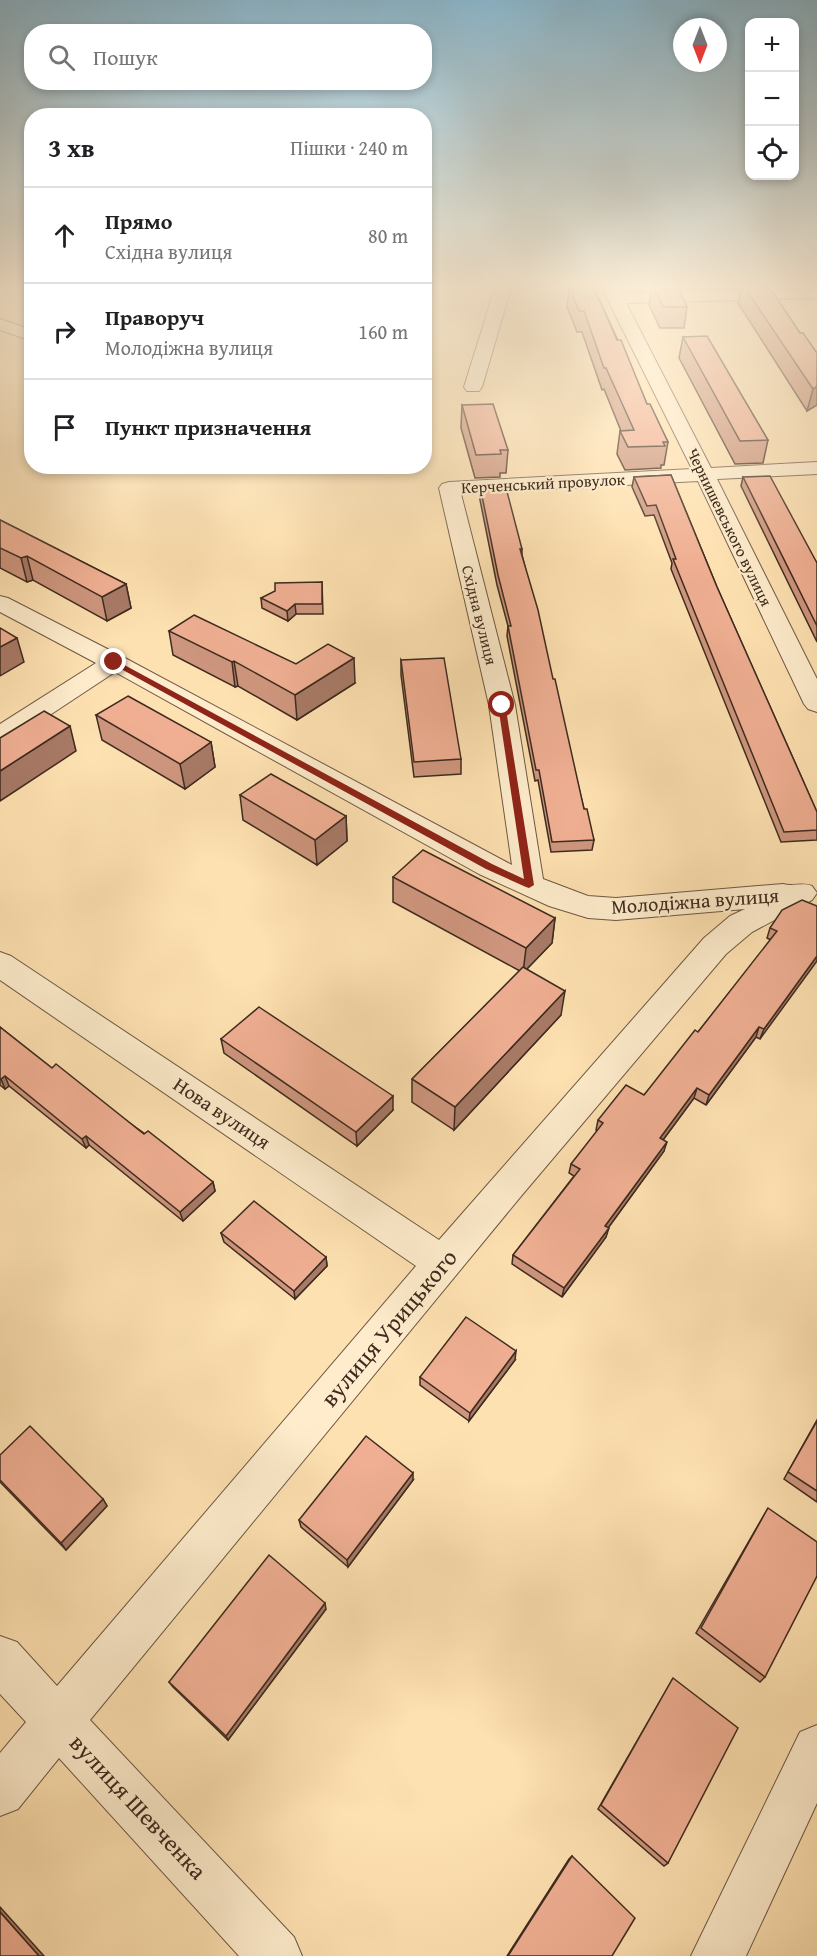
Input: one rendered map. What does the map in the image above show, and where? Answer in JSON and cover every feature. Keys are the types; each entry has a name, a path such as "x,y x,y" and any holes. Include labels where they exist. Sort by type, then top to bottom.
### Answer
{"street":[{"path":"473,387 475,379"},
{"name":"Чернишевського вулиця","path":"657,379 817,704"},
{"name":"Керченський провулок","path":"449,488 817,468"},
{"name":"Східна вулиця","path":"449,488 502,705 529,885"},
{"name":"Молодіжна вулиця","path":"0,603 114,662 489,867 560,900 588,907 616,909 810,893"},
{"path":"0,736 114,662"},
{"name":"вулиця Урицького","path":"0,1791 443,1263 715,946 741,924 810,893"},
{"name":"Нова вулиця","path":"0,964 443,1263"},
{"name":"вулиця Шевченка","path":"0,1659 275,1956"},
{"path":"718,1956 817,1749"}],"building":[{"path":"611,379 637,379 647,404 650,404 668,442 663,442 665,446 628,447 620,431 634,430"},
{"path":"706,379 732,379 768,440 740,441"},
{"path":"806,379 817,379 817,386 813,389"},
{"path":"493,404 508,450 500,450 501,454 476,455 462,405"},
{"path":"671,475 717,587 817,812 817,830 784,832 673,559 676,559 656,505 647,506 634,477"},
{"path":"770,476 817,563 817,626 743,477"},
{"path":"505,484 522,549 520,549 538,610 553,679 555,679 584,809 587,809 594,840 552,842 508,626 511,626 480,486"},
{"path":"0,520 126,584 102,597 27,556 21,558 0,548"},
{"path":"322,582 322,604 295,604 287,611 261,598 275,591 275,583"},
{"path":"194,615 296,664 328,644 354,658 295,695 234,661 169,631"},
{"path":"0,628 17,638 0,647"},
{"path":"444,658 461,759 414,762 401,660"},
{"path":"128,696 211,742 180,764 96,715"},
{"path":"44,711 70,726 0,771 0,738"},
{"path":"271,774 346,816 315,840 240,795"},
{"path":"423,850 555,918 526,948 393,877"},
{"path":"802,900 817,906 817,956 764,1029 759,1027 709,1095 697,1088 660,1138 667,1142 605,1226 609,1228 564,1288 513,1255 580,1169 571,1164 603,1123 598,1120 626,1085 644,1095 695,1030 698,1032 777,931 770,928 782,910"},
{"path":"523,967 565,991 455,1107 412,1079"},
{"path":"259,1007 393,1096 356,1132 221,1039"},
{"path":"0,1027 52,1068 56,1064 144,1134 148,1131 213,1182 180,1212 86,1136 82,1139 5,1076 0,1079"},
{"path":"254,1201 326,1257 294,1291 221,1233"},
{"path":"466,1317 516,1351 470,1413 420,1377"},
{"path":"817,1421 817,1491 788,1472"},
{"path":"30,1426 103,1499 61,1543 0,1480 0,1455"},
{"path":"366,1436 413,1473 347,1560 299,1520"},
{"path":"768,1508 817,1542 817,1576 765,1677 701,1628"},
{"path":"269,1555 325,1603 226,1736 169,1682"},
{"path":"673,1678 738,1728 668,1863 601,1805"},
{"path":"572,1856 635,1918 612,1956 508,1956"},
{"path":"0,1912 39,1956 0,1956"}],"route":[{"path":"114,662 489,867 529,885 502,705"}]}
